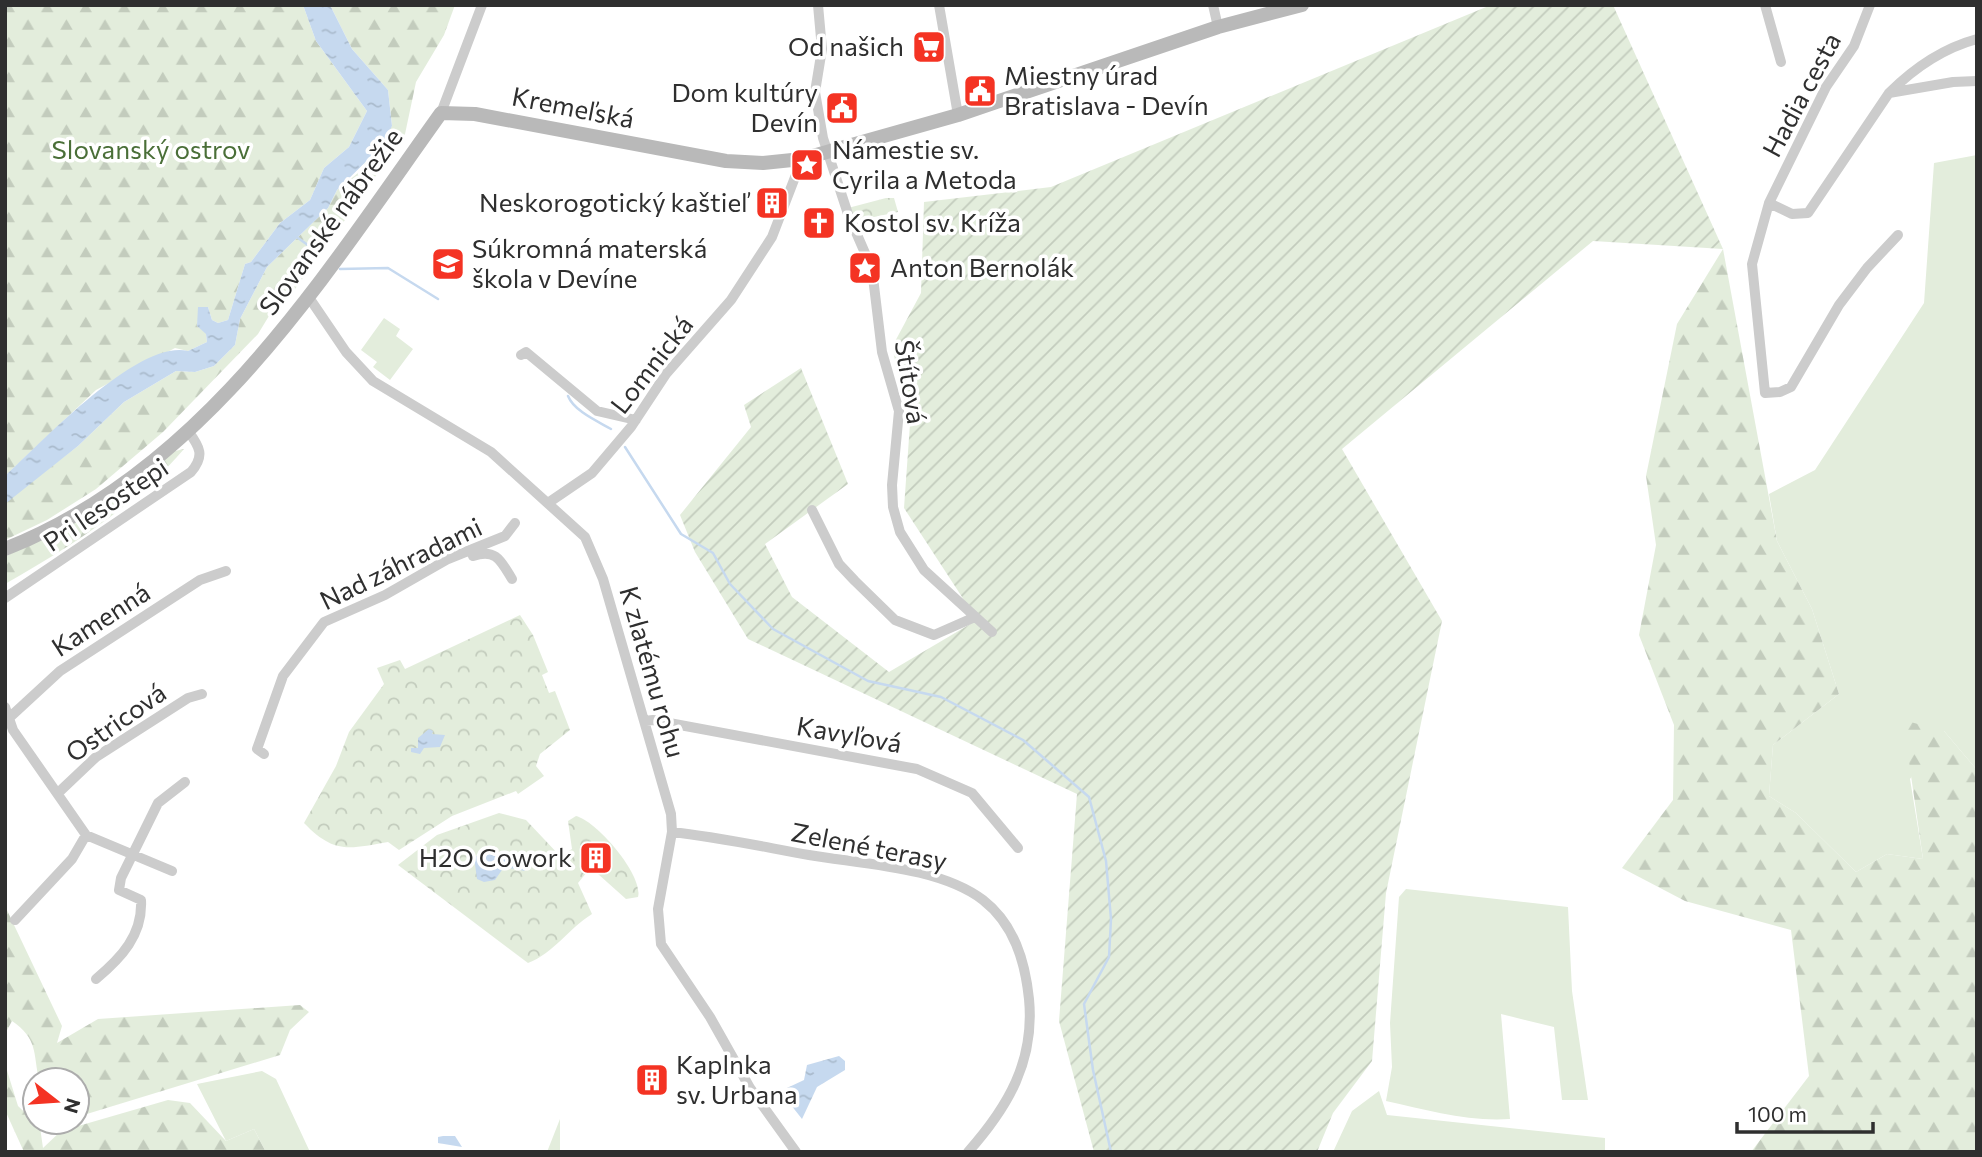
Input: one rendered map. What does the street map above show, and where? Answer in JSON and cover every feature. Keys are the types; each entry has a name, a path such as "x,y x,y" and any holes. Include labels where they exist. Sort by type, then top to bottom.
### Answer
{"street":[{"name":"Slovanské nábrežie","path":"5,549 59,524 153,463 245,373 308,296 441,113 482,5"},
{"name":"Štítová","path":"818,5 822,49 815,92 828,150 848,214 874,275 882,352 899,411 892,485 900,532 924,570 992,632"},
{"path":"939,5 958,115"},
{"path":"1213,5 1218,27"},
{"name":"Kremeľská","path":"441,113 480,115 726,160 763,163 802,159 958,115 1218,27 1302,5"},
{"path":"1765,5 1781,62"},
{"name":"Hadia cesta","path":"1870,5 1853,46 1826,87 1769,204 1752,264 1765,393 1780,392 1791,387 1839,305 1867,268 1898,235"},
{"path":"1769,204 1792,214 1808,214 1889,93 1904,78 1939,55 1977,39"},
{"path":"1889,93 1953,82 1977,81"},
{"name":"Lomnická","path":"548,503 592,473 636,420 666,374 731,300 755,267 772,237 802,159"},
{"name":"K zlatému rohu","path":"308,296 346,352 373,382 491,452 585,537 603,579 669,804 672,832 658,909 659,937 750,1088 796,1152"},
{"path":"521,355 526,352 597,411 636,420"},
{"name":"Pri lesostepi","path":"5,598 191,472 200,462 201,449 183,436"},
{"path":"812,510 839,564 895,620 934,635 975,617"},
{"name":"Nad záhradami","path":"264,754 257,749 282,676 324,622 385,595 448,559 505,536 515,523"},
{"path":"448,559 454,564 490,552 512,579"},
{"name":"Kamenná","path":"7,712 61,671 200,580 226,571"},
{"name":"Ostricová","path":"58,793 96,757 179,703 202,694"},
{"path":"7,712 13,730 86,835 172,871"},
{"name":"Kavyľová","path":"643,721 653,720 917,769 972,793 1018,848"},
{"path":"96,979 122,957 142,914 141,900 118,890 133,854 158,803 185,782"},
{"name":"Zelené terasy","path":"672,832 941,879 984,901 1001,918 1023,958 1029,1006 1028,1042 1021,1073 1012,1095 997,1119 968,1152"},
{"path":"15,920 72,859 86,835"}],"green space":[{"name":"Slovanský ostrov","path":"5,5 303,5 316,41 367,111 349,147 324,168 310,200 280,223 251,262 245,264 228,320 218,323 212,320 208,307 199,314 197,326 206,333 207,342 188,351 175,348 96,390 5,476"},
{"path":"330,5 455,5 444,35 416,82 405,134 286,301 272,311 258,334 163,432 96,489 47,520 5,540 5,504 14,495 78,446 124,402 176,371 195,372 214,366 235,345 240,319 267,267 328,208 337,190 358,173 392,126 388,90 352,49"},
{"path":"1491,5 1613,5 1723,249 1593,241 1342,449 1442,621 1386,893 1372,1061 1333,1113 1317,1152 1094,1152 1059,1021 1077,794 748,639 695,552 680,515 751,427 744,405 801,368 848,484 765,544 792,597 889,672 977,620 904,508 910,424 892,347 921,293 924,202 1051,187"},
{"path":"1977,155 1977,770 1944,731 1910,779 1923,859 1887,854 1856,872 1796,813 1769,796 1773,745 1839,694 1812,609 1777,541 1769,494 1815,470 1924,303 1934,163"},
{"path":"894,198 898,212 855,221 848,208"},
{"path":"1723,249 1777,541 1812,609 1839,694 1773,745 1769,796 1796,813 1856,872 1887,854 1923,859 1903,720 1944,731 1977,770 1977,1152 1751,1152 1809,1076 1791,930 1685,901 1622,868 1673,800 1674,725 1639,635 1656,545 1646,476 1677,324"},
{"path":"384,318 400,329 396,336 413,349 390,380 373,367 377,362 361,350"},
{"path":"184,449 165,470 123,507 54,555 5,584 5,557 105,502 171,452"},
{"path":"520,615 533,635 548,672 542,675 549,693 555,691 570,730 540,754 536,766 544,776 518,794 516,791 452,816 399,850 388,842 342,847 324,840 304,823 336,766 349,732 384,684 377,668 400,660 405,669"},
{"path":"499,813 526,820 560,856 572,849 568,821 576,816 585,820 606,838 627,863 638,888 638,897 626,899 598,874 587,872 578,883 592,914 546,953 528,963 398,865 437,835"},
{"path":"1406,889 1568,907 1572,991 1588,1100 1562,1100 1554,1027 1501,1014 1510,1119 1463,1117 1386,1101 1392,1067 1390,1023 1399,897"},
{"path":"5,906 62,1026 57,1043 98,1019 300,1005 309,1012 290,1030 280,1055 91,1113 91,1066 36,1066 33,1047 26,1034 12,1021 5,1034"},
{"path":"5,1064 21,1109 21,1136 41,1136 43,1148 56,1136 91,1136 91,1122 168,1100 190,1103 226,1141 254,1129 266,1152 24,1152 5,1110"},
{"path":"262,1071 276,1079 310,1152 266,1152 254,1129 226,1141 197,1084"},
{"path":"1379,1091 1387,1115 1605,1138 1605,1152 1333,1152 1352,1111"},
{"path":"560,1119 560,1152 547,1152"}],"water":[{"path":"303,5 330,5 352,49 388,90 392,126 382,146 337,190 328,208 267,267 240,319 235,345 214,366 195,372 176,371 124,402 78,446 5,504 5,476 92,396 144,361 167,352 188,351 207,342 206,334 197,326 198,307 208,307 212,320 218,323 228,320 245,264 251,262 280,223 310,200 324,168 349,147 367,111 316,41"},
{"path":"429,729 433,731 432,734 445,735 440,747 424,748 420,754 411,752 411,748 418,748 418,738"},
{"path":"486,853 519,863 525,871 504,867 495,880 484,882 477,879 474,857"},
{"path":"839,1056 845,1061 845,1070 817,1087 802,1119 787,1100 787,1088 804,1080 807,1065"},
{"path":"455,1136 462,1147 438,1143 438,1137"}],"waterway":[{"path":"294,235 320,254"},
{"path":"340,269 388,268 438,299"},
{"path":"568,396 581,411 611,429"},
{"path":"625,447 681,534 713,553 730,584 773,629 868,681 941,697 1023,740 1089,797 1106,861 1111,919 1109,957 1084,1004 1093,1070 1111,1152"}],"place":[{"name":"Od našich","path":"929,47"},
{"name":"Miestny úrad Bratislava - Devín","path":"980,91"},
{"name":"Dom kultúry Devín","path":"842,108"},
{"name":"Námestie sv. Cyrila a Metoda","path":"807,165"},
{"name":"Neskorogotický kaštieľ","path":"772,203"},
{"name":"Kostol sv. Kríža","path":"819,223"},
{"name":"Súkromná materská škola v Devíne","path":"448,264"},
{"name":"Anton Bernolák","path":"865,268"},
{"name":"H2O Cowork","path":"596,858"},
{"name":"Kaplnka sv. Urbana","path":"652,1080"}]}
